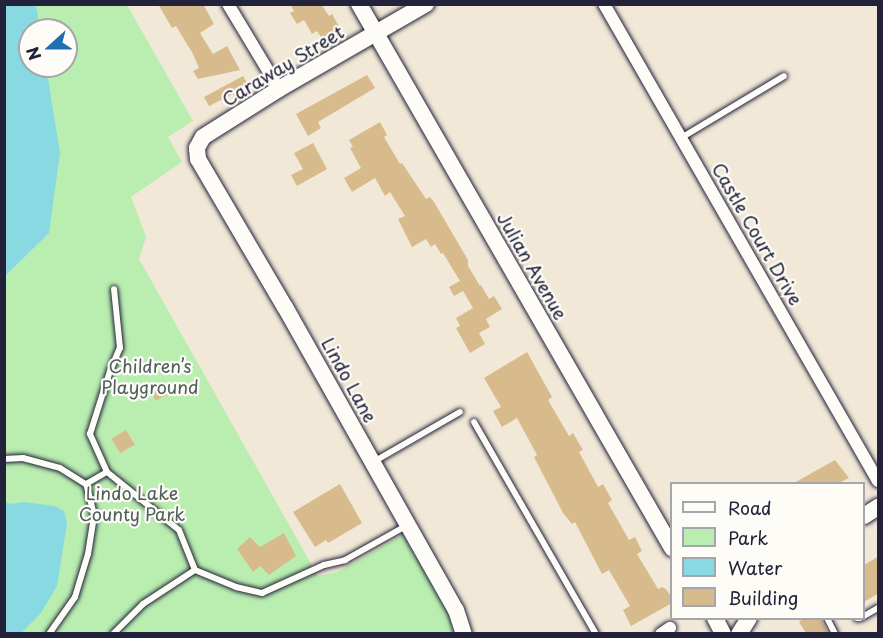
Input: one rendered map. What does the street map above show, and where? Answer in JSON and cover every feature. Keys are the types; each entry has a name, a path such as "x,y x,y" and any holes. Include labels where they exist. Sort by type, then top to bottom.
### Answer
{"street":[{"path":"228,4 279,89"},
{"name":"Julian Avenue","path":"359,4 670,545"},
{"name":"Caraway Street","path":"197,148 203,137 279,89 426,4"},
{"name":"Castle Court Drive","path":"609,6 681,139 879,481"},
{"name":"Lindo Lane","path":"197,148 198,159 456,610 464,633"},
{"path":"865,515 879,507"},
{"path":"739,633 748,620"}],"lane":[{"path":"681,139 784,76"},
{"path":"114,289 120,348 110,371 90,434 107,472 179,530 195,570 236,587 262,593 324,565 345,560 408,525"},
{"path":"373,463 460,412"},
{"path":"474,422 596,633"},
{"path":"4,459 23,459 60,468 86,484 94,515 88,554 75,597 49,633"},
{"path":"86,484 107,472"},
{"path":"113,633 118,625 143,604 195,570"},
{"path":"865,615 879,608"},
{"path":"828,620 836,633"}],"green space":[{"name":"Lindo Lake County Park","path":"4,5 127,5 193,121 168,137 182,162 131,197 146,237 139,259 318,576 337,572 403,535 448,609 458,633 5,633"}],"water":[{"path":"5,4 36,5 38,18 18,18 18,78 48,78 60,153 49,233 5,276"},
{"path":"4,501 10,504 24,502 54,506 64,511 67,523 57,586 41,613 21,633 5,633"}],"building":[{"path":"158,4 203,4 214,24 200,33 213,54 227,46 240,70 198,79 193,71 199,68 193,54 176,26 172,28"},
{"path":"290,4 321,4 329,16 332,14 342,32 324,42 317,31 312,34 304,20 297,24 290,13 294,11"},
{"path":"367,75 375,88 318,122 321,128 308,136 296,114"},
{"path":"243,76 248,85 247,90 209,106 204,97"},
{"path":"380,122 387,135 384,137 400,164 402,163 426,199 430,197 434,202 468,260 468,266 480,286 489,299 494,296 502,309 486,319 490,327 479,333 485,344 470,353 456,328 460,326 456,318 473,308 463,291 454,296 449,287 460,281 443,253 441,254 435,244 431,247 426,239 412,247 398,219 405,216 390,192 385,196 375,178 352,192 344,178 361,168 350,148 353,147 349,140"},
{"path":"313,143 327,169 297,186 291,175 303,169 294,153"},
{"path":"527,352 552,397 548,400 569,436 573,433 583,450 579,452 598,487 603,484 612,500 608,503 629,540 635,537 642,551 637,554 658,589 662,587 666,589 670,595 670,604 631,626 623,610 630,606 609,570 602,574 575,522 572,524 563,513 534,457 537,455 517,418 502,427 493,411 501,407 484,378"},
{"path":"164,381 170,394 155,400 149,388"},
{"path":"126,430 135,445 120,453 111,439"},
{"path":"835,460 849,478 841,482 796,482"},
{"path":"340,484 362,523 328,543 326,540 315,547 293,512"},
{"path":"284,533 296,556 269,575 260,566 253,572 237,549 250,537 260,547"},
{"path":"879,556 879,593 865,601 865,564"},
{"path":"821,620 828,633 806,633 799,622"}],"park label":[{"name":"Children’s Playground","path":"150,377"}]}
